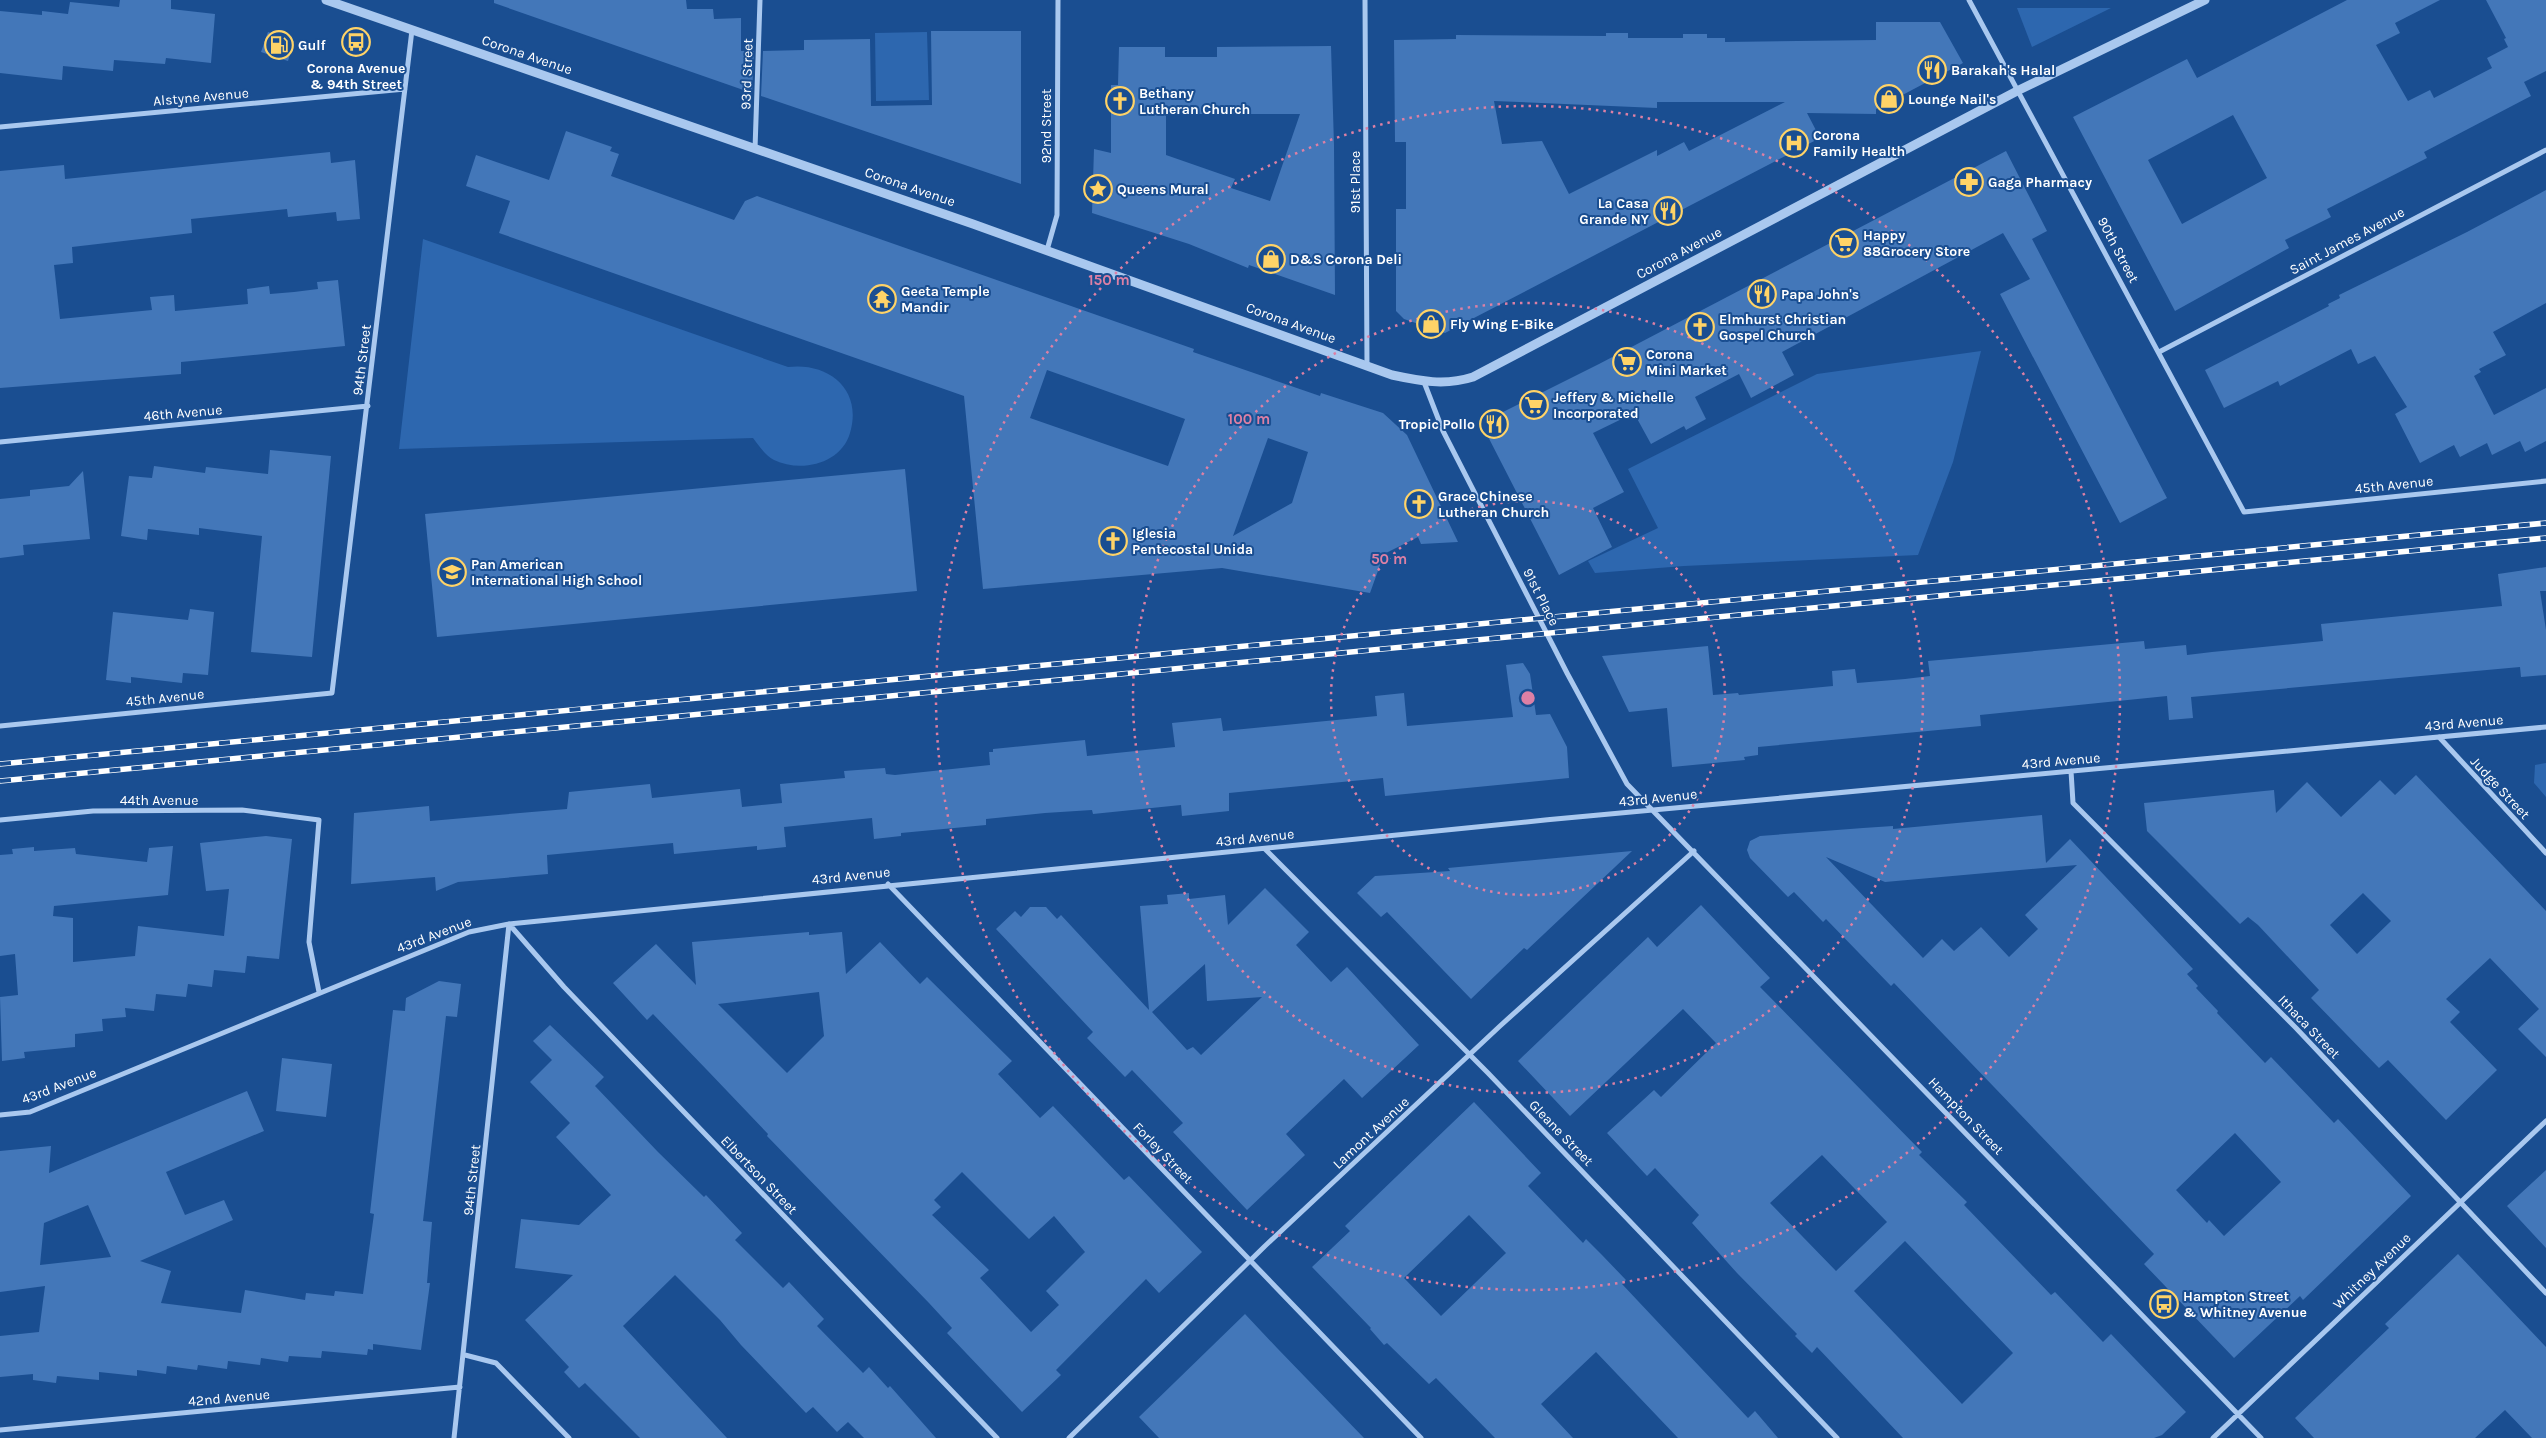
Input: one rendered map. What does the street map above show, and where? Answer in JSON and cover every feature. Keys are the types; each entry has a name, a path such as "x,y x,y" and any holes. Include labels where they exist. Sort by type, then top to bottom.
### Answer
{"street":[{"name":"Corona Avenue","path":"326,0 1047,250 1392,375 1424,382 1457,382 1473,377 2019,90 2205,0"},
{"name":"93rd Street","path":"755,148 760,0"},
{"name":"92nd Street","path":"1047,250 1057,215 1058,0"},
{"name":"91st Place","path":"1365,0 1367,365"},
{"name":"90th Street","path":"1969,0 2244,512"},
{"name":"94th Street","path":"332,694 412,29"},
{"name":"Alstyne Avenue","path":"0,127 405,89"},
{"name":"Saint James Avenue","path":"2159,352 2546,150"},
{"name":"91st Place","path":"1424,382 1443,431 1567,673 1628,784 1655,811"},
{"name":"46th Avenue","path":"0,442 368,406"},
{"name":"45th Avenue","path":"2244,512 2546,481"},
{"name":"45th Avenue","path":"0,726 332,694"},
{"name":"43rd Avenue","path":"0,1115 30,1112 469,932 509,924 888,884 2546,727"},
{"name":"Judge Street","path":"2438,737 2546,853"},
{"name":"Ithaca Street","path":"2071,771 2073,802 2296,1028 2546,1293"},
{"name":"44th Avenue","path":"0,820 93,811 242,810 319,820 309,942 319,992"},
{"name":"Hampton Street","path":"1655,811 2260,1438"},
{"name":"Gleane Street","path":"1265,849 1470,1056 1837,1438"},
{"name":"Lamont Avenue","path":"1069,1438 1251,1260 1652,886 1694,851"},
{"name":"Forley Street","path":"888,884 1421,1438"},
{"name":"94th Street","path":"454,1438 465,1355 509,924"},
{"name":"Elbertson Street","path":"509,924 564,987 996,1438"},
{"name":"Whitney Avenue","path":"2213,1438 2546,1121"},
{"path":"465,1355 496,1363 569,1438"},
{"name":"42nd Avenue","path":"0,1430 460,1387"}],"shaded area":[{"path":"2017,8 2111,8 2032,47"},
{"path":"927,32 929,100 876,101 875,33"},
{"path":"423,239 788,367 816,369 829,374 847,391 851,403 853,417 850,433 845,444 829,459 819,463 796,466 774,460 762,450 753,438 399,449"},
{"path":"1981,351 1953,462 1918,555 1684,566 1595,573 1588,561 1658,528 1628,469 1817,374"},
{"path":"2546,763 2546,797 2534,783 2535,765"}],"building":[{"path":"120,0 171,0 171,9 215,14 211,63 166,58 165,64 114,60 113,71 63,66 62,80 0,73 0,11 42,15 42,11 68,14 70,2 119,7"},
{"path":"494,0 686,0 687,9 713,9 714,19 741,18 741,51 754,51 752,93 494,3"},
{"path":"2347,0 2440,0 2395,23 2400,33 2376,45 2408,101 2430,90 2434,98 2492,68 2487,58 2508,47 2504,39 2506,38 2486,0 2546,0 2546,71 2524,82 2531,96 2424,152 2427,158 2327,209 2331,217 2285,240 2289,248 2175,311 2073,117 2187,59 2197,78","holes":["2233,115 2267,178 2182,224 2148,160"]},
{"path":"1876,22 1940,22 1963,63 1876,109 1876,114 1807,113 1820,138 1445,333 1404,319 1396,311 1396,209 1406,209 1406,142 1395,142 1394,40 1456,39 1456,35 1606,36 1606,33 1628,33 1628,38 1683,38 1683,34 1707,34 1707,38 1725,38 1725,42 1876,40","holes":["1494,101 1657,108 1657,102 1785,102 1689,151 1684,142 1657,156 1657,150 1569,194 1542,141 1502,144"]},
{"path":"931,31 1021,31 1021,184 761,96 763,51 804,50 804,40 870,39 871,106 932,105"},
{"path":"268,32 294,41 288,61 261,52"},
{"path":"1331,46 1335,295 1249,265 1248,268 1189,244 1092,213 1094,149 1111,153 1111,85 1118,85 1119,47 1165,47 1165,57 1217,57 1217,47","holes":["1166,114 1300,114 1270,201 1231,188 1235,179 1166,155"]},
{"path":"566,131 612,147 610,151 619,154 611,176 734,220 745,201 757,196 1194,349 1193,352 1320,396 1321,393 1383,413 1407,435 1458,542 1421,544 1418,537 1384,554 1370,593 1222,568 983,589 964,396 499,233 510,201 466,186 476,155 549,180","holes":["1047,370 1185,419 1168,466 1030,418","1268,438 1308,452 1292,503 1233,536"]},
{"path":"2006,151 2047,231 2032,239 2167,498 2120,523 2000,294 2030,279 2003,233 1782,352 1794,375 1751,398 1739,374 1695,397 1706,419 1686,430 1684,426 1651,444 1634,413 1593,433 1624,492 1593,508 1612,547 1559,575 1481,423 1599,364"},
{"path":"330,152 331,163 355,160 360,219 337,221 336,212 288,217 287,209 191,219 192,233 72,247 73,263 54,265 60,319 152,310 150,297 174,295 175,311 248,304 247,289 269,286 270,294 294,292 318,289 317,282 338,280 345,346 181,362 181,374 0,388 0,171 64,165 65,179"},
{"path":"2546,190 2546,303 2493,332 2506,355 2479,369 2481,372 2474,376 2494,415 2546,388 2546,441 2525,452 2520,441 2492,455 2487,443 2460,457 2454,445 2420,463 2395,414 2407,407 2375,356 2358,364 2351,349 2280,386 2278,381 2224,408 2205,370 2329,306 2328,304 2340,298 2339,295 2467,232"},
{"path":"270,450 331,456 312,657 251,652 262,536 199,528 199,535 148,529 147,540 121,536 129,476 152,478 154,466 205,473 206,467 268,474"},
{"path":"905,469 917,591 437,637 425,514"},
{"path":"83,471 90,539 23,545 24,555 0,558 0,499 30,496 30,490 69,486"},
{"path":"2546,567 2546,591 2540,591 2546,630 2546,675 2521,677 2520,667 2191,697 2193,718 2169,720 2167,696 1980,715 1981,726 1758,747 1758,755 1744,757 1745,760 1672,767 1667,708 1629,712 1602,656 1708,646 1713,695 1738,693 1739,695 1833,686 1832,671 1855,669 1857,683 1905,679 1930,676 1928,661 2144,641 2145,649 2186,645 2187,655 2323,641 2321,624 2502,606 2498,574"},
{"path":"190,609 214,612 208,675 183,673 182,683 131,677 131,683 106,680 113,612 188,620"},
{"path":"1523,663 1530,674 1536,715 1550,714 1567,747 1569,778 1385,796 1383,778 1229,793 1229,811 1182,816 1181,805 1093,814 1092,810 1045,813 986,819 986,825 901,833 901,836 874,839 872,818 784,827 786,847 757,850 757,846 674,854 673,843 547,855 548,874 458,882 436,891 435,877 351,884 354,813 429,806 430,821 567,809 569,792 650,784 652,798 740,789 742,807 782,803 780,784 845,778 844,771 885,768 886,774 895,775 990,765 989,752 993,752 993,749 1085,740 1087,756 1175,747 1172,723 1221,718 1223,731 1377,716 1375,696 1404,693 1407,726 1513,717 1506,665"},
{"path":"2416,775 2546,911 2546,1057 2518,1029 2539,1009 2490,958 2446,999 2460,1012 2450,1022 2497,1070 2446,1120 2388,1060 2379,1068 2311,998 2319,990 2258,925 2248,917 2240,924 2147,831 2144,803 2274,790 2276,813 2307,782 2341,817 2380,780 2395,795","holes":["2363,893 2391,921 2357,954 2330,925"]},
{"path":"2042,815 2046,863 2070,839 2193,969 2187,974 2198,986 2196,988 2218,1011 2217,1013 2265,1063 2271,1057 2334,1123 2338,1119 2411,1196 2303,1300 2300,1296 2234,1358 2144,1264 2154,1254 1994,1087 1894,983 1891,986 1826,919 1823,922 1794,892 1788,897 1750,858 1747,850 1750,841 1760,836 1893,826 1893,829","holes":["1826,857 1885,882 2077,865 2025,915 2038,929 2009,957 1981,927 1954,951 1942,939 1923,958","2235,1133 2281,1182 2224,1236 2209,1220 2207,1223 2176,1190"]},
{"path":"266,836 292,839 279,959 247,956 245,973 214,970 212,987 188,984 186,997 156,994 154,1011 125,1008 126,1017 102,1019 103,1031 75,1034 75,1047 24,1052 25,1058 2,1061 0,997 18,995 15,954 0,956 0,855 13,854 12,849 34,847 34,851 75,848 76,854 147,862 149,848 173,846 168,895 54,906 53,916 73,918 73,962 135,956 138,926 224,936 229,889 206,891 200,843"},
{"path":"1632,851 1527,950 1524,948 1471,999 1387,912 1381,917 1357,893 1375,876 1450,871 1448,868"},
{"path":"1265,888 1309,932 1296,945 1331,982 1347,967 1419,1045 1362,1098 1344,1079 1286,1134 1305,1155 1247,1210 1173,1132 1183,1123 1132,1070 1125,1077 1087,1038 1093,1032 996,929 1015,911 1021,917 1030,907 1046,907 1057,919 1061,915 1149,1010 1140,906 1168,904 1167,895 1189,893 1189,899 1225,895 1228,925","holes":["1205,964 1207,1001 1262,997 1201,1055 1193,1047 1187,1050 1152,1012"]},
{"path":"1701,905 1770,978 1760,987 1922,1152 1919,1155 1967,1202 1964,1205 2051,1295 2055,1292 2103,1342 2111,1334 2186,1412 2162,1435 2154,1438 1903,1438 1817,1347 1812,1353 1795,1336 1797,1334 1737,1273 1692,1223 1699,1215 1655,1168 1647,1176 1607,1133 1654,1090 1661,1097 1716,1043 1683,1009 1570,1116 1518,1061 1648,937 1657,947","holes":["1822,1155 1887,1222 1836,1271 1770,1203","1905,1241 2013,1353 1962,1404 1854,1291"]},
{"path":"809,932 809,935 842,932 846,974 880,942 920,984 927,977 1012,1061 998,1074 1040,1118 1053,1106 1124,1180 1129,1176 1202,1252 1159,1293 1146,1279 1056,1370 1061,1375 1022,1412 947,1333 952,1328 929,1303 767,1136 768,1134 707,1070 653,1014 647,1020 613,983 656,944 696,985 692,942","holes":["819,992 824,1036 787,1073 718,1004","962,1172 1029,1239 1054,1216 1085,1252 1046,1291 1059,1305 1031,1332 980,1278 989,1270 932,1215 941,1207 934,1200"]},
{"path":"439,981 461,984 457,1017 446,1016 423,1221 432,1222 427,1283 430,1283 421,1350 373,1344 373,1350 368,1349 367,1355 322,1351 321,1358 289,1356 288,1362 261,1358 260,1365 228,1361 227,1369 198,1365 197,1370 167,1366 166,1374 137,1370 137,1376 99,1372 99,1380 57,1376 56,1383 33,1380 33,1374 0,1377 0,1336 39,1332 45,1286 0,1292 0,1151 51,1146 49,1173 247,1091 264,1131 166,1172 185,1215 224,1200 233,1220 140,1261 171,1271 161,1303 241,1313 245,1290 305,1300 306,1293 334,1296 335,1291 363,1294 374,1214 370,1213 393,1010 405,1011 406,998","holes":["88,1205 111,1257 40,1265 44,1223"]},
{"path":"550,1025 604,1077 595,1086 658,1152 704,1197 706,1195 742,1233 735,1240 783,1288 789,1282 824,1319 817,1326 863,1373 869,1367 888,1388 890,1386 936,1438 864,1438 848,1422 837,1432 813,1407 806,1413 741,1345 720,1320 675,1275 623,1326 727,1438 640,1438 585,1383 579,1388 564,1372 569,1367 525,1320 573,1275 515,1268 521,1219 579,1225 611,1195 556,1137 570,1123 530,1082 552,1060 533,1041"},
{"path":"282,1058 332,1064 326,1117 276,1111"},
{"path":"1474,1102 1541,1173 1528,1186 1583,1243 1586,1239 1626,1280 1622,1284 1748,1418 1755,1411 1778,1438 1678,1438 1596,1352 1541,1404 1573,1438 1495,1438 1436,1378 1429,1384 1387,1343 1384,1345 1371,1328 1312,1267 1350,1231 1345,1226","holes":["1469,1215 1506,1253 1441,1316 1404,1278"]},
{"path":"2546,1170 2546,1248 2507,1206"},
{"path":"2458,1254 2546,1347 2546,1438 2532,1438 2505,1410 2475,1438 2314,1438 2295,1418 2389,1328 2385,1324"},
{"path":"1245,1314 1364,1438 1159,1438 1139,1417"}],"railway":[{"path":"0,764 2546,523"},
{"path":"0,781 2546,538"}],"place":[{"name":"Corona Avenue & 94th Street","path":"356,42"},
{"name":"Gulf","path":"279,45"},
{"name":"Barakah's Halal","path":"1932,70"},
{"name":"Lounge Nail's","path":"1889,99"},
{"name":"Bethany Lutheran Church","path":"1120,101"},
{"name":"Corona Family Health","path":"1794,143"},
{"name":"Gaga Pharmacy","path":"1969,182"},
{"name":"Queens Mural","path":"1098,189"},
{"name":"La Casa Grande NY","path":"1668,211"},
{"name":"Happy 88Grocery Store","path":"1844,243"},
{"name":"D&S Corona Deli","path":"1271,259"},
{"name":"Papa John's","path":"1762,294"},
{"name":"Geeta Temple Mandir","path":"882,299"},
{"name":"Fly Wing E-Bike","path":"1431,324"},
{"name":"Elmhurst Christian Gospel Church","path":"1700,327"},
{"name":"Corona Mini Market","path":"1627,362"},
{"name":"Jeffery & Michelle Incorporated","path":"1534,405"},
{"name":"Tropic Pollo","path":"1494,424"},
{"name":"Grace Chinese Lutheran Church","path":"1419,504"},
{"name":"Iglesia Pentecostal Unida","path":"1113,541"},
{"name":"Pan American International High School","path":"452,572"},
{"name":"Hampton Street & Whitney Avenue","path":"2164,1304"}]}
